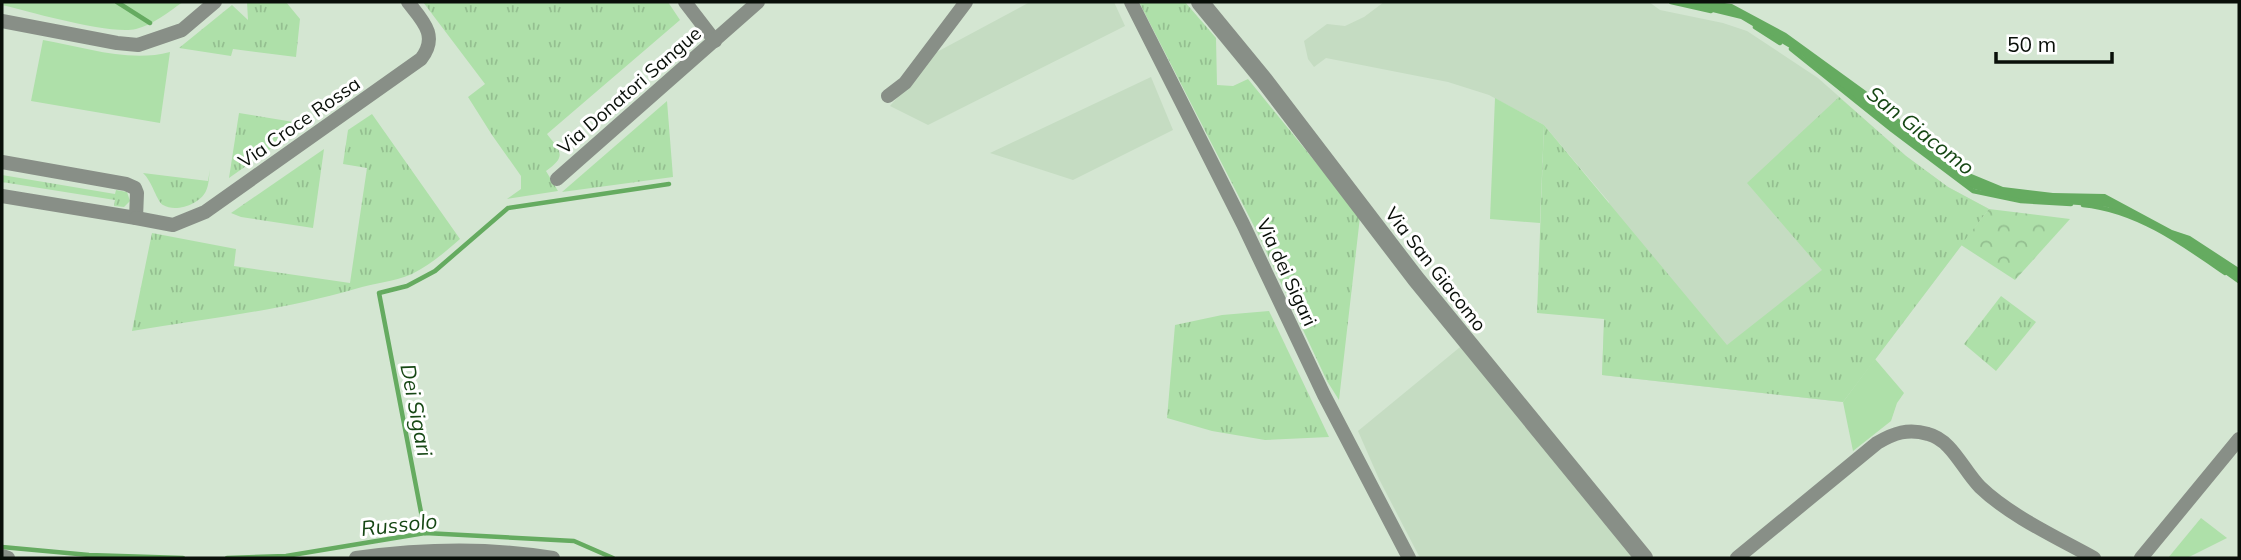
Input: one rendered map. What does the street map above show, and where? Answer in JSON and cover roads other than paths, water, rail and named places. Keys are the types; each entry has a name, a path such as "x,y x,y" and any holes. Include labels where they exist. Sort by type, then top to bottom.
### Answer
{"street":[{"path":"2,21 138,45 181,30 215,2"},
{"name":"Via Croce Rossa","path":"2,195 173,225 205,212 421,59 427,51 429,35 426,26 408,2"},
{"path":"685,2 715,41"},
{"name":"Via Donatori Sangue","path":"557,179 758,2"},
{"path":"888,96 905,83 966,2"},
{"name":"Via dei Sigari","path":"1131,2 1243,224 1324,395 1409,558"},
{"name":"Via San Giacomo","path":"1200,2 1264,80 1416,279 1644,558"},
{"path":"2,162 126,184 135,188 137,193 136,218"},
{"path":"1737,558 1877,443 1895,433 1910,432 1928,433 1940,439 1979,486 1999,502 2094,558"},
{"path":"2141,558 2239,439"},
{"path":"356,558 407,551 445,550 515,553 553,558"},
{"path":"2,556 8,558"}],"waterway":[{"path":"117,2 150,23"},
{"name":"San Giacomo","path":"1671,2 1711,11"},
{"name":"San Giacomo","path":"1755,27 1780,43"},
{"name":"San Giacomo","path":"1791,49 1973,191 2021,201 2071,204"},
{"name":"Dei Sigari","path":"425,533 379,293 407,286 435,271 508,208 669,184"},
{"name":"San Giacomo","path":"2083,205 2103,208 2140,221 2225,273"},
{"name":"Russolo","path":"227,558 286,556 425,533 574,541 613,558"},
{"name":"Russolo","path":"2,547 89,555 183,558"}]}
